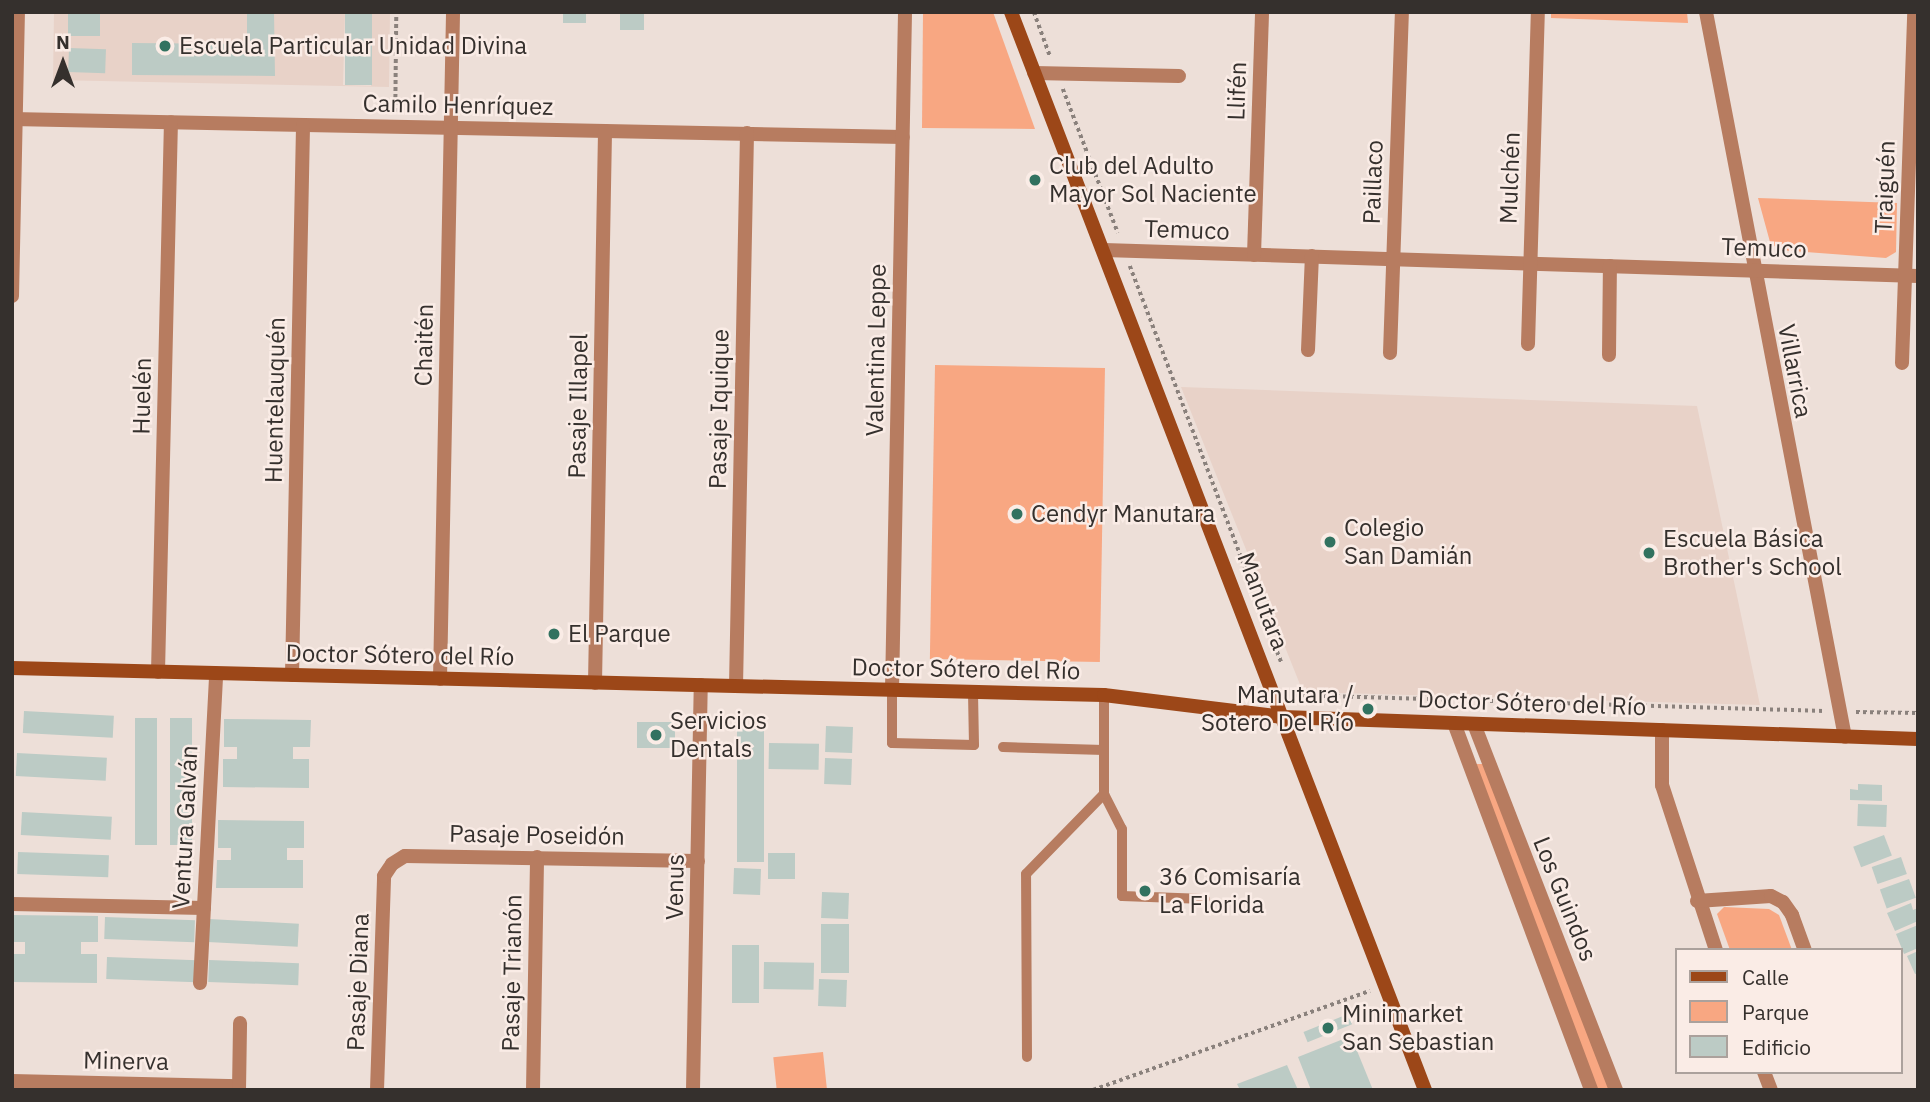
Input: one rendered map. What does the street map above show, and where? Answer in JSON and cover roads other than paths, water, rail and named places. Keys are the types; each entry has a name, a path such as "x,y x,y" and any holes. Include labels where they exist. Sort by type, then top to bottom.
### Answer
{"main road":[{"name":"Manutara","path":"1011,12 1425,1090"},
{"name":"Doctor Sótero del Río","path":"12,668 1104,695 1283,717 1918,739"}],"street":[{"path":"12,296 18,12"},
{"name":"Chaitén","path":"440,679 453,12"},
{"name":"Valentina Leppe","path":"892,690 905,12"},
{"name":"Llifén","path":"1254,254 1262,12"},
{"name":"Paillaco","path":"1390,353 1402,12"},
{"name":"Mulchén","path":"1528,344 1538,12"},
{"name":"Villarrica","path":"1706,12 1752,270 1845,737"},
{"name":"Traiguén","path":"1902,363 1911,275 1914,12"},
{"path":"1034,73 1179,76"},
{"name":"Camilo Henríquez","path":"14,119 903,137"},
{"name":"Huelén","path":"158,672 171,122"},
{"name":"Huentelauquén","path":"292,675 303,125"},
{"name":"Pasaje Illapel","path":"595,682 605,131"},
{"name":"Pasaje Iquique","path":"736,686 747,134"},
{"name":"Temuco","path":"1104,250 1911,275"},
{"path":"1308,350 1312,256"},
{"path":"1609,355 1610,266"},
{"name":"Ventura Galván","path":"200,983 216,674"},
{"name":"Venus","path":"693,1090 701,685"},
{"name":"Los Guindos","path":"1454,723 1591,1090"},
{"name":"Los Guindos","path":"1474,724 1616,1090"},
{"path":"1662,730 1662,785 1697,901 1715,948"},
{"name":"Pasaje Poseidón","path":"384,876 405,856 698,861"},
{"name":"Pasaje Trianón","path":"533,1090 537,857"},
{"name":"Pasaje Diana","path":"377,1090 384,876"},
{"path":"1697,901 1771,896 1783,902 1792,915 1804,948"},
{"path":"12,904 204,908"},
{"path":"239,1088 240,1023"},
{"name":"Minerva","path":"12,1081 239,1088"}],"lane":[{"path":"892,690 892,743 974,745 973,692"},
{"path":"1104,695 1104,794 1122,829 1122,896 1205,898"},
{"path":"1003,747 1104,750"},
{"path":"1027,1056 1026,874 1104,794"}],"place":[{"name":"Escuela Particular Unidad Divina","path":"165,46"},
{"name":"Club del Adulto Mayor Sol Naciente","path":"1035,180"},
{"name":"Cendyr Manutara","path":"1017,514"},
{"name":"Colegio San Damián","path":"1330,542"},
{"name":"Escuela Básica Brother's School","path":"1649,553"},
{"name":"El Parque","path":"554,634"},
{"name":"Manutara / Sotero Del Río","path":"1368,709"},
{"name":"Servicios Dentals","path":"656,735"},
{"name":"36 Comisaría La Florida","path":"1145,891"},
{"name":"Minimarket San Sebastian","path":"1328,1028"}]}
